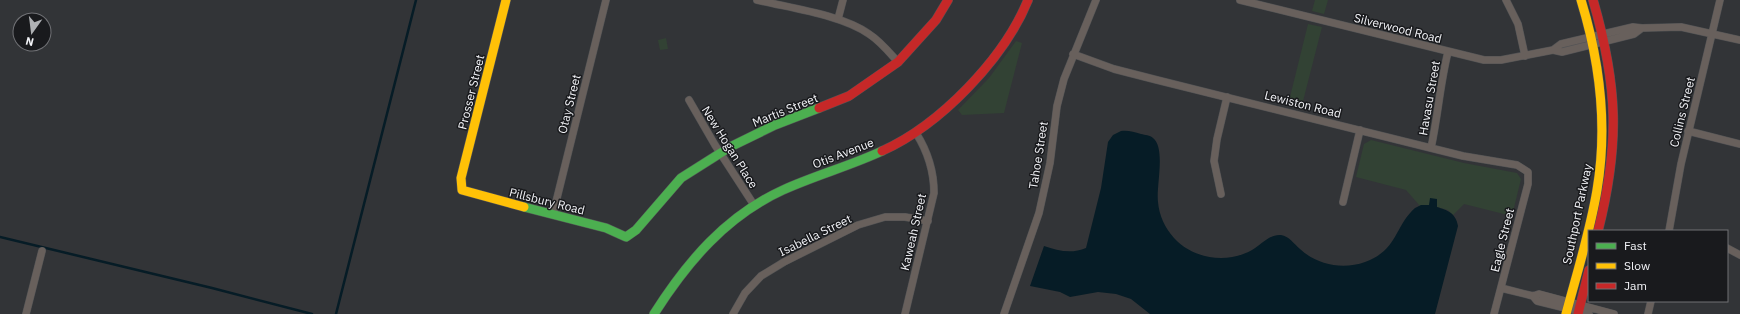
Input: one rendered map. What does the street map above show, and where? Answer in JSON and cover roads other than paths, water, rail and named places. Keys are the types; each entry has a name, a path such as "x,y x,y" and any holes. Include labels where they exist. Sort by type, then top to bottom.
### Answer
{"street":[{"name":"Prosser Street","path":"462,190 461,178 506,0"},
{"name":"Otay Street","path":"553,214 606,0"},
{"path":"758,0 838,19 869,33 898,62"},
{"path":"838,19 843,0"},
{"name":"Martis Street","path":"626,237 636,230 681,178 721,154 775,125 849,96 898,62 936,20 948,0"},
{"name":"Otis Avenue","path":"654,314 674,281 700,250 725,226 754,205 785,188 870,156 916,133 934,119 985,71 1021,19 1028,0"},
{"name":"Tahoe Street","path":"1004,314 1039,213 1050,163 1057,106 1064,79 1096,0"},
{"name":"Silverwood Road","path":"1240,0 1484,60 1501,60 1553,50 1561,44 1604,38 1633,27 1681,27 1711,32 1740,40"},
{"path":"1506,0 1518,24 1525,56"},
{"name":"Southport Parkway","path":"1568,308 1597,190 1602,151 1603,115 1597,60 1593,40 1581,0"},
{"name":"Southport Parkway","path":"1593,0 1604,38 1611,77 1615,115 1613,154 1608,193 1598,230"},
{"name":"Collins Street","path":"1671,230 1688,132 1711,32 1720,0"},
{"name":"Havasu Street","path":"1431,148 1439,108 1440,85 1448,52"},
{"name":"Lewiston Road","path":"1073,54 1114,68 1431,148 1464,156 1518,165 1528,172"},
{"path":"1221,194 1214,161 1217,139 1228,97"},
{"name":"New Hogan Place","path":"689,100 721,154 754,205"},
{"path":"1343,202 1360,130"},
{"path":"1688,132 1740,144"},
{"name":"Kaweah Street","path":"905,314 934,193 934,174 927,152 916,133"},
{"name":"Eagle Street","path":"1494,314 1528,184 1528,172"},
{"name":"Pillsbury Road","path":"462,190 475,195 606,228 626,237"},
{"name":"Isabella Street","path":"733,314 746,293 761,276 784,262 858,225 885,217 905,217 928,221"},
{"path":"1728,249 1740,255"},
{"path":"26,314 42,251"},
{"name":"Southport Parkway","path":"1579,310 1588,274"},
{"path":"1501,288 1533,296 1539,294 1568,308 1614,314"},
{"path":"1648,314 1651,302"},
{"path":"1579,310 1589,314"}],"water":[{"path":"1121,131 1131,131 1149,136 1157,143 1160,158 1158,202 1163,221 1174,238 1191,251 1200,255 1221,258 1232,257 1252,250 1273,236 1281,235 1289,239 1314,259 1339,266 1357,264 1376,257 1384,251 1390,245 1408,215 1415,208 1421,205 1429,205 1430,198 1437,199 1437,207 1448,211 1453,215 1458,226 1435,314 1150,314 1131,299 1116,294 1098,292 1070,297 1060,292 1030,286 1044,246 1065,251 1076,251 1086,248 1101,188 1108,142 1113,135"}],"waterway":[{"path":"336,314 416,0"},
{"path":"0,237 212,288 312,314"}]}
